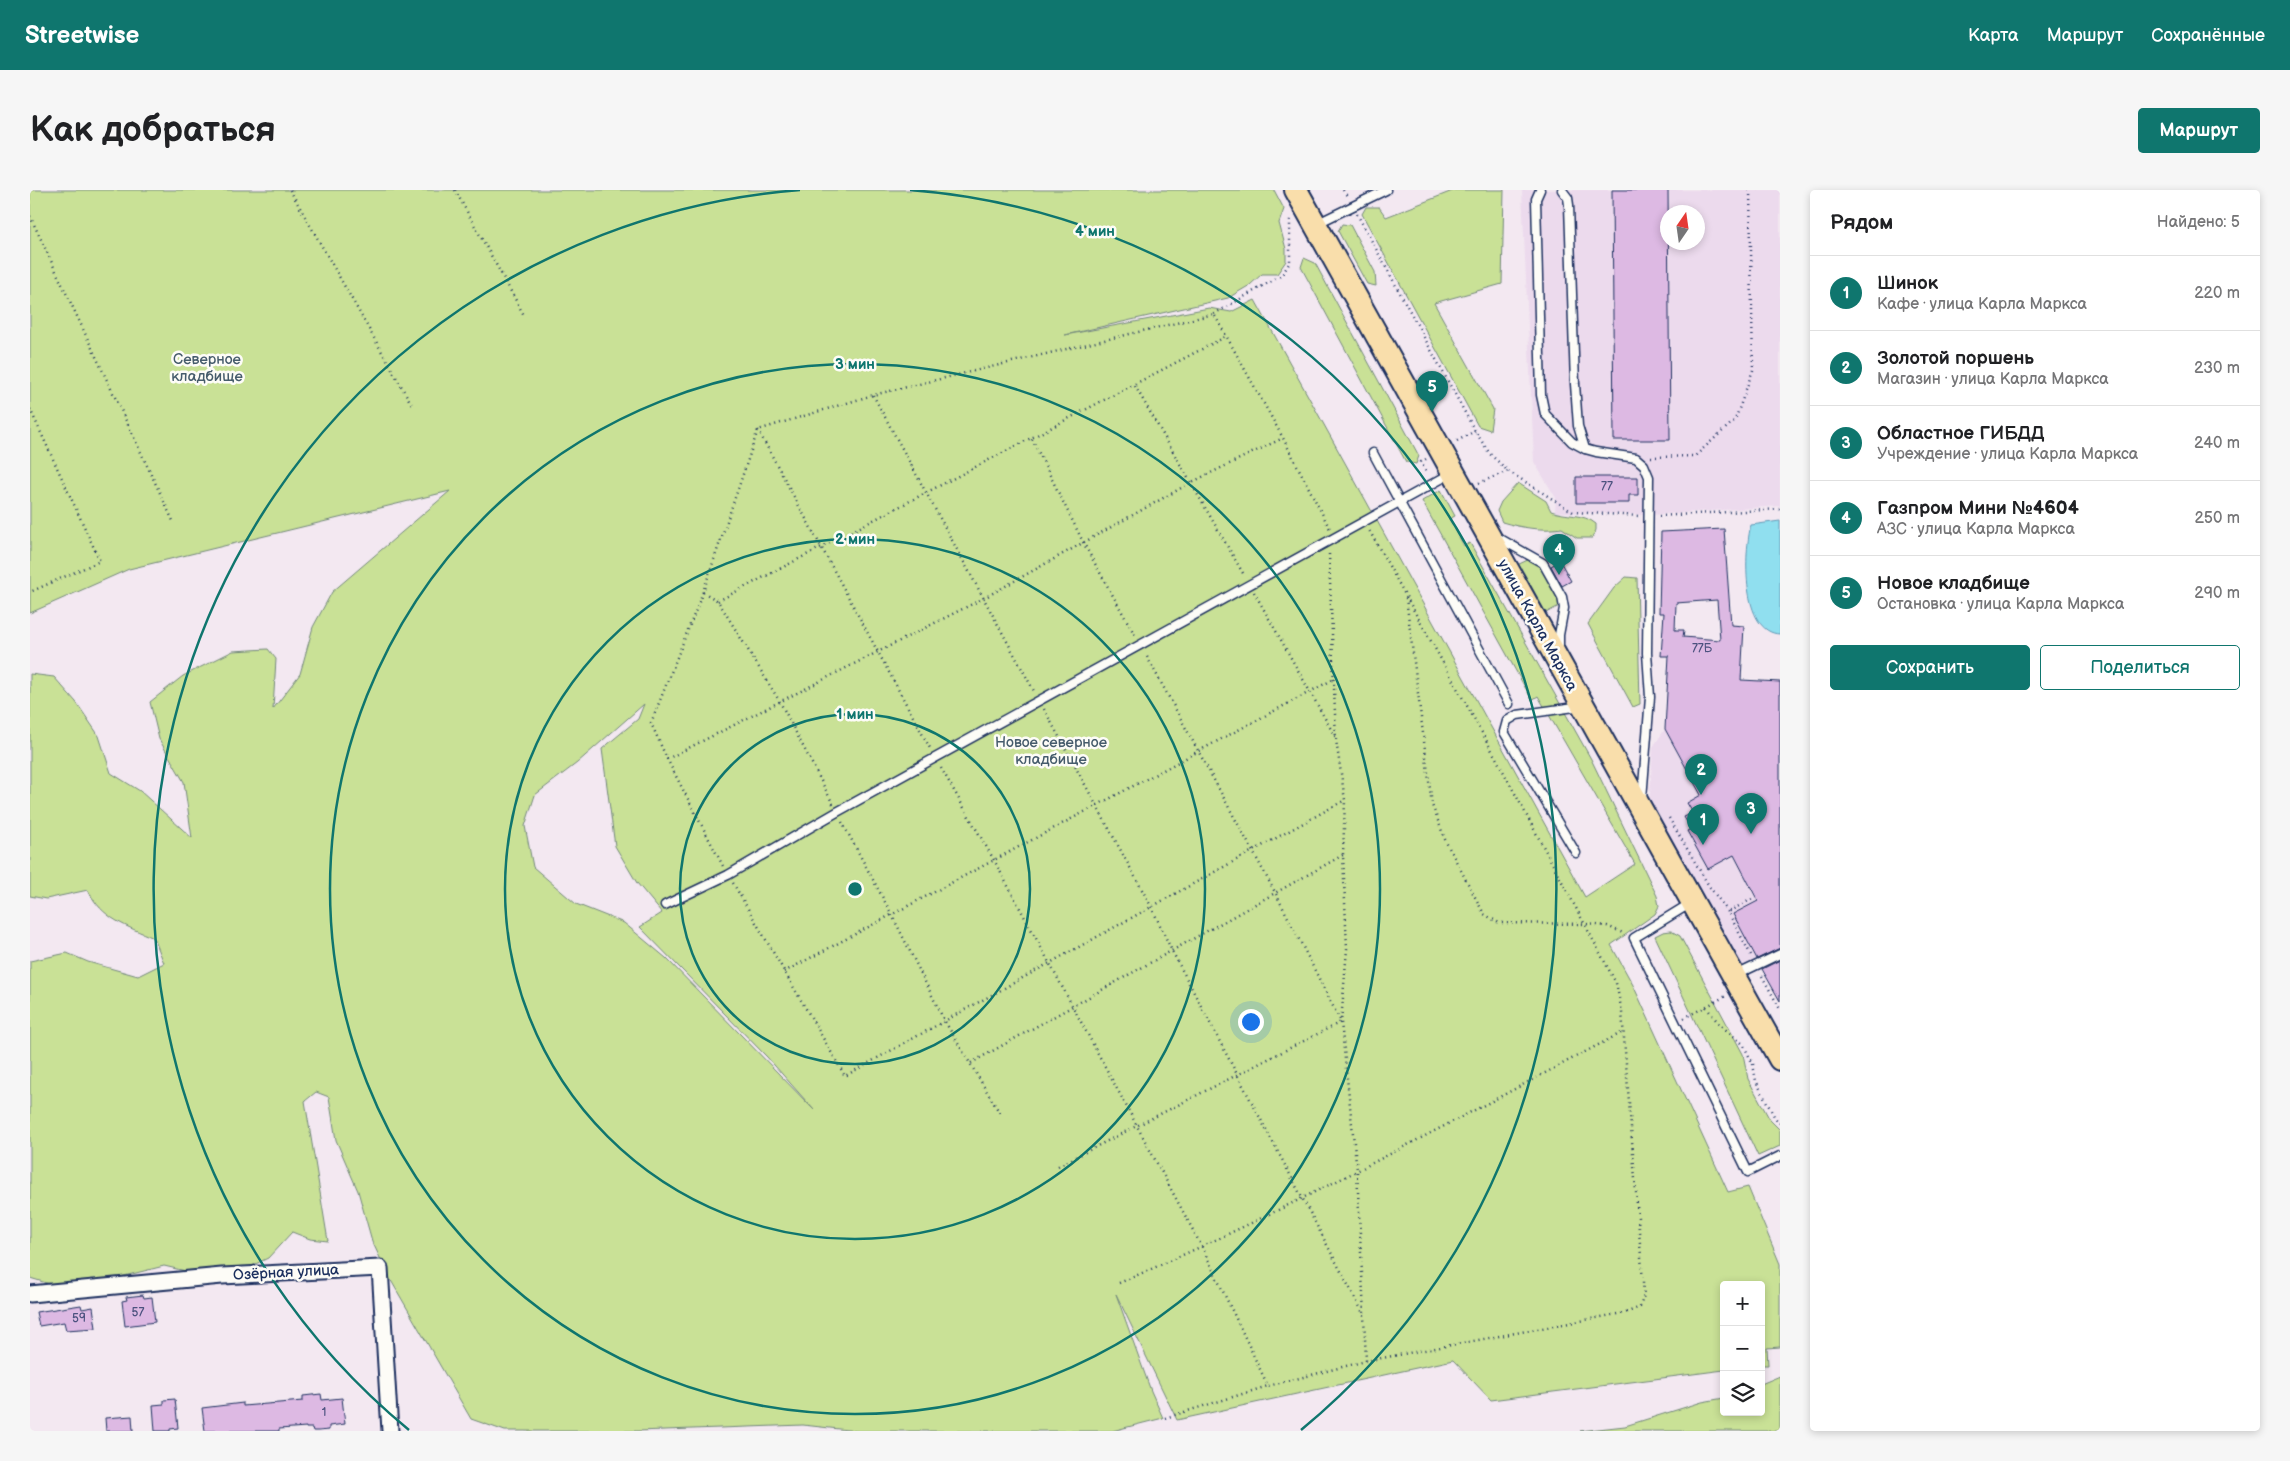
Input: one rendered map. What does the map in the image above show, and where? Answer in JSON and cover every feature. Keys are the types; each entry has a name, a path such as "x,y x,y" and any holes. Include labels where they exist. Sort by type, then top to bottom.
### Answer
{"main road":[{"name":"улица Карла Маркса","path":"1296,190 1780,1059"}],"street":[{"name":"Озёрная улица","path":"30,1294 222,1276 380,1268 390,1431"}],"lane":[{"path":"1315,224 1386,190"},
{"path":"1540,190 1536,199 1541,394 1545,414 1572,442 1585,449 1636,458 1644,465 1649,477 1647,652 1650,698 1641,809"},
{"path":"1562,190 1568,198 1569,205 1575,384 1578,426 1585,449"},
{"path":"1372,453 1509,704"},
{"path":"665,904 728,874 837,812 1399,503 1458,480"},
{"path":"1486,530 1543,563 1562,596 1564,613 1558,635 1560,664"},
{"path":"1576,853 1504,732 1508,721 1516,715 1584,706"},
{"path":"1693,902 1634,938 1748,1172 1780,1156"},
{"path":"1734,976 1780,954"}],"path":[{"path":"290,190 412,405"},
{"path":"455,190 524,317"},
{"path":"1636,458 1694,456 1735,420 1753,370 1750,190"},
{"path":"1352,205 1475,431 1490,454 1508,471 1573,512 1649,516 1780,509"},
{"path":"30,216 174,523"},
{"path":"758,430 873,395 1214,314 1282,274 1290,262 1290,216"},
{"path":"1214,314 1283,438 1331,540 1336,740 1345,800 1343,854 1347,949 1341,1022 1357,1171 1366,1361"},
{"path":"718,601 1135,386 1227,336"},
{"path":"1135,386 1192,482 1336,740"},
{"path":"873,395 1097,805 1364,1314"},
{"path":"30,409 100,561 30,592"},
{"path":"758,430 935,758 994,860 1202,1248 1268,1386"},
{"path":"758,430 703,592 651,723 667,759 728,874 845,1076 1345,800"},
{"path":"667,759 984,598 1084,544 1192,482 1283,438"},
{"path":"1032,439 1084,544 1199,750 1276,894 1341,1022"},
{"path":"1458,480 1508,471"},
{"path":"1165,1418 1268,1386 1366,1361 1628,1312 1640,1307 1644,1295 1622,1012 1616,983 1586,924 1364,522"},
{"path":"703,592 718,601 780,702 892,915 944,1020 1001,1115"},
{"path":"1406,596 1432,805 1446,842 1484,914 1499,923 1607,926 1634,938"},
{"path":"784,972 1334,678"},
{"path":"1667,815 1709,886 1728,912"},
{"path":"971,1063 1276,894 1343,854"},
{"path":"1762,976 1780,1009"},
{"path":"1706,1006 1720,1025 1743,1044 1753,1064 1759,1088 1775,1118 1780,1123"},
{"path":"1058,1166 1341,1022"},
{"path":"1119,1283 1202,1248 1303,1198 1623,1032"}],"shaded area":[{"path":"1522,190 1780,190 1780,506 1651,515 1555,512 1556,498 1534,462"},
{"path":"1665,729 1743,872 1780,948 1735,969 1649,807 1653,747"}],"green space":[{"path":"30,190 1274,190 1284,209 1279,223 1286,249 1286,261 1277,274 1262,274 1250,285 1228,298 1065,335 1209,308 1231,312 1255,300 1585,897 1635,864 1538,696 1532,700 1422,501 1441,490 1455,516 1449,519 1464,546 1470,543 1591,759 1657,896 1659,906 1655,914 1611,945 1633,985 1728,1192 1748,1187 1780,1264 1780,1347 1767,1348 1768,1365 1765,1365 1765,1281 1720,1281 1720,1371 1491,1400 1453,1360 1177,1420 1116,1294 1151,1391 1163,1418 1112,1431 857,1431 803,1425 637,1431 505,1431 471,1419 389,1277 372,1241 358,1191 336,1140 329,1097 316,1092 305,1101 328,1241 310,1239 292,1232 268,1258 239,1272 190,1272 164,1266 112,1279 50,1284 30,1278 30,961 67,953 88,962 138,976 164,963 154,938 108,915 100,908 88,890 46,899 30,896 30,674 54,677 76,702 99,736 111,773 140,791 192,838 184,782 159,739 150,702 183,676 233,651 268,649 276,659 273,709 300,674 313,627 332,592 450,491 129,569 30,613","holes":["644,704 638,719 602,749 615,846 637,883 662,913 640,927 767,1057 814,1110 666,958 624,923 576,904 533,867 525,826 535,795 577,763"]},
{"path":"1455,190 1504,190 1502,284 1434,303 1493,409 1490,430 1478,426 1362,214 1366,207 1379,207 1386,217"},
{"path":"1342,224 1350,225 1375,272 1376,286 1367,284 1338,231"},
{"path":"1304,258 1315,263 1419,456 1416,464 1406,462 1301,267"},
{"path":"1518,483 1546,501 1551,511 1586,518 1596,524 1596,530 1592,538 1577,538 1562,528 1532,528 1502,522 1497,511 1501,502"},
{"path":"1532,558 1551,578 1561,605 1544,614 1517,565"},
{"path":"1626,577 1637,578 1640,704 1633,707 1588,624 1614,588"},
{"path":"1671,931 1680,936 1743,1054 1748,1079 1770,1120 1780,1130 1780,1146 1758,1156 1655,936"},
{"path":"1780,1376 1780,1431 1580,1431 1625,1426 1702,1402 1720,1399 1720,1416 1765,1416 1765,1382"}],"water":[{"path":"1780,521 1780,634 1767,630 1758,620 1752,606 1748,589 1747,553 1751,525"}],"building":[{"path":"1612,190 1668,190 1668,205 1660,205 1660,250 1668,250 1670,440 1614,440"},
{"path":"1576,477 1638,477 1638,495 1629,495 1629,503 1576,503"},
{"path":"1724,529 1731,625 1744,626 1741,680 1780,682 1780,948 1757,959 1733,914 1758,901 1734,855 1708,869 1687,831 1691,829 1684,817 1693,813 1687,803 1701,795 1665,729 1669,656 1661,656 1664,613 1659,613 1661,532","holes":["1717,600 1720,640 1683,637 1684,630 1675,630 1676,603"]},
{"path":"1560,561 1571,581 1562,586 1551,566"},
{"path":"1780,960 1780,1001 1762,969"},
{"path":"143,1295 144,1298 152,1297 155,1322 125,1326 122,1301 127,1300 126,1297"},
{"path":"81,1305 82,1309 93,1307 96,1328 66,1330 64,1322 39,1326 36,1312"},
{"path":"321,1394 322,1400 342,1398 345,1424 329,1426 329,1430 319,1431 313,1431 312,1428 306,1427 279,1429 279,1431 205,1431 202,1408 243,1403 243,1406 303,1401 303,1396"},
{"path":"175,1399 178,1428 170,1429 170,1431 155,1431 153,1405 164,1404 164,1400"},
{"path":"132,1416 133,1431 106,1431 105,1418"}],"place":[{"name":"Новое кладбище","path":"1432,412"},
{"name":"Газпром Мини №4604","path":"1559,575"},
{"name":"Золотой поршень","path":"1701,795"},
{"name":"Областное ГИБДД","path":"1751,834"},
{"name":"Шинок","path":"1703,845"}],"park label":[{"name":"Северное кладбище","path":"207,368"},
{"name":"Новое северное кладбище","path":"1051,750"}]}
